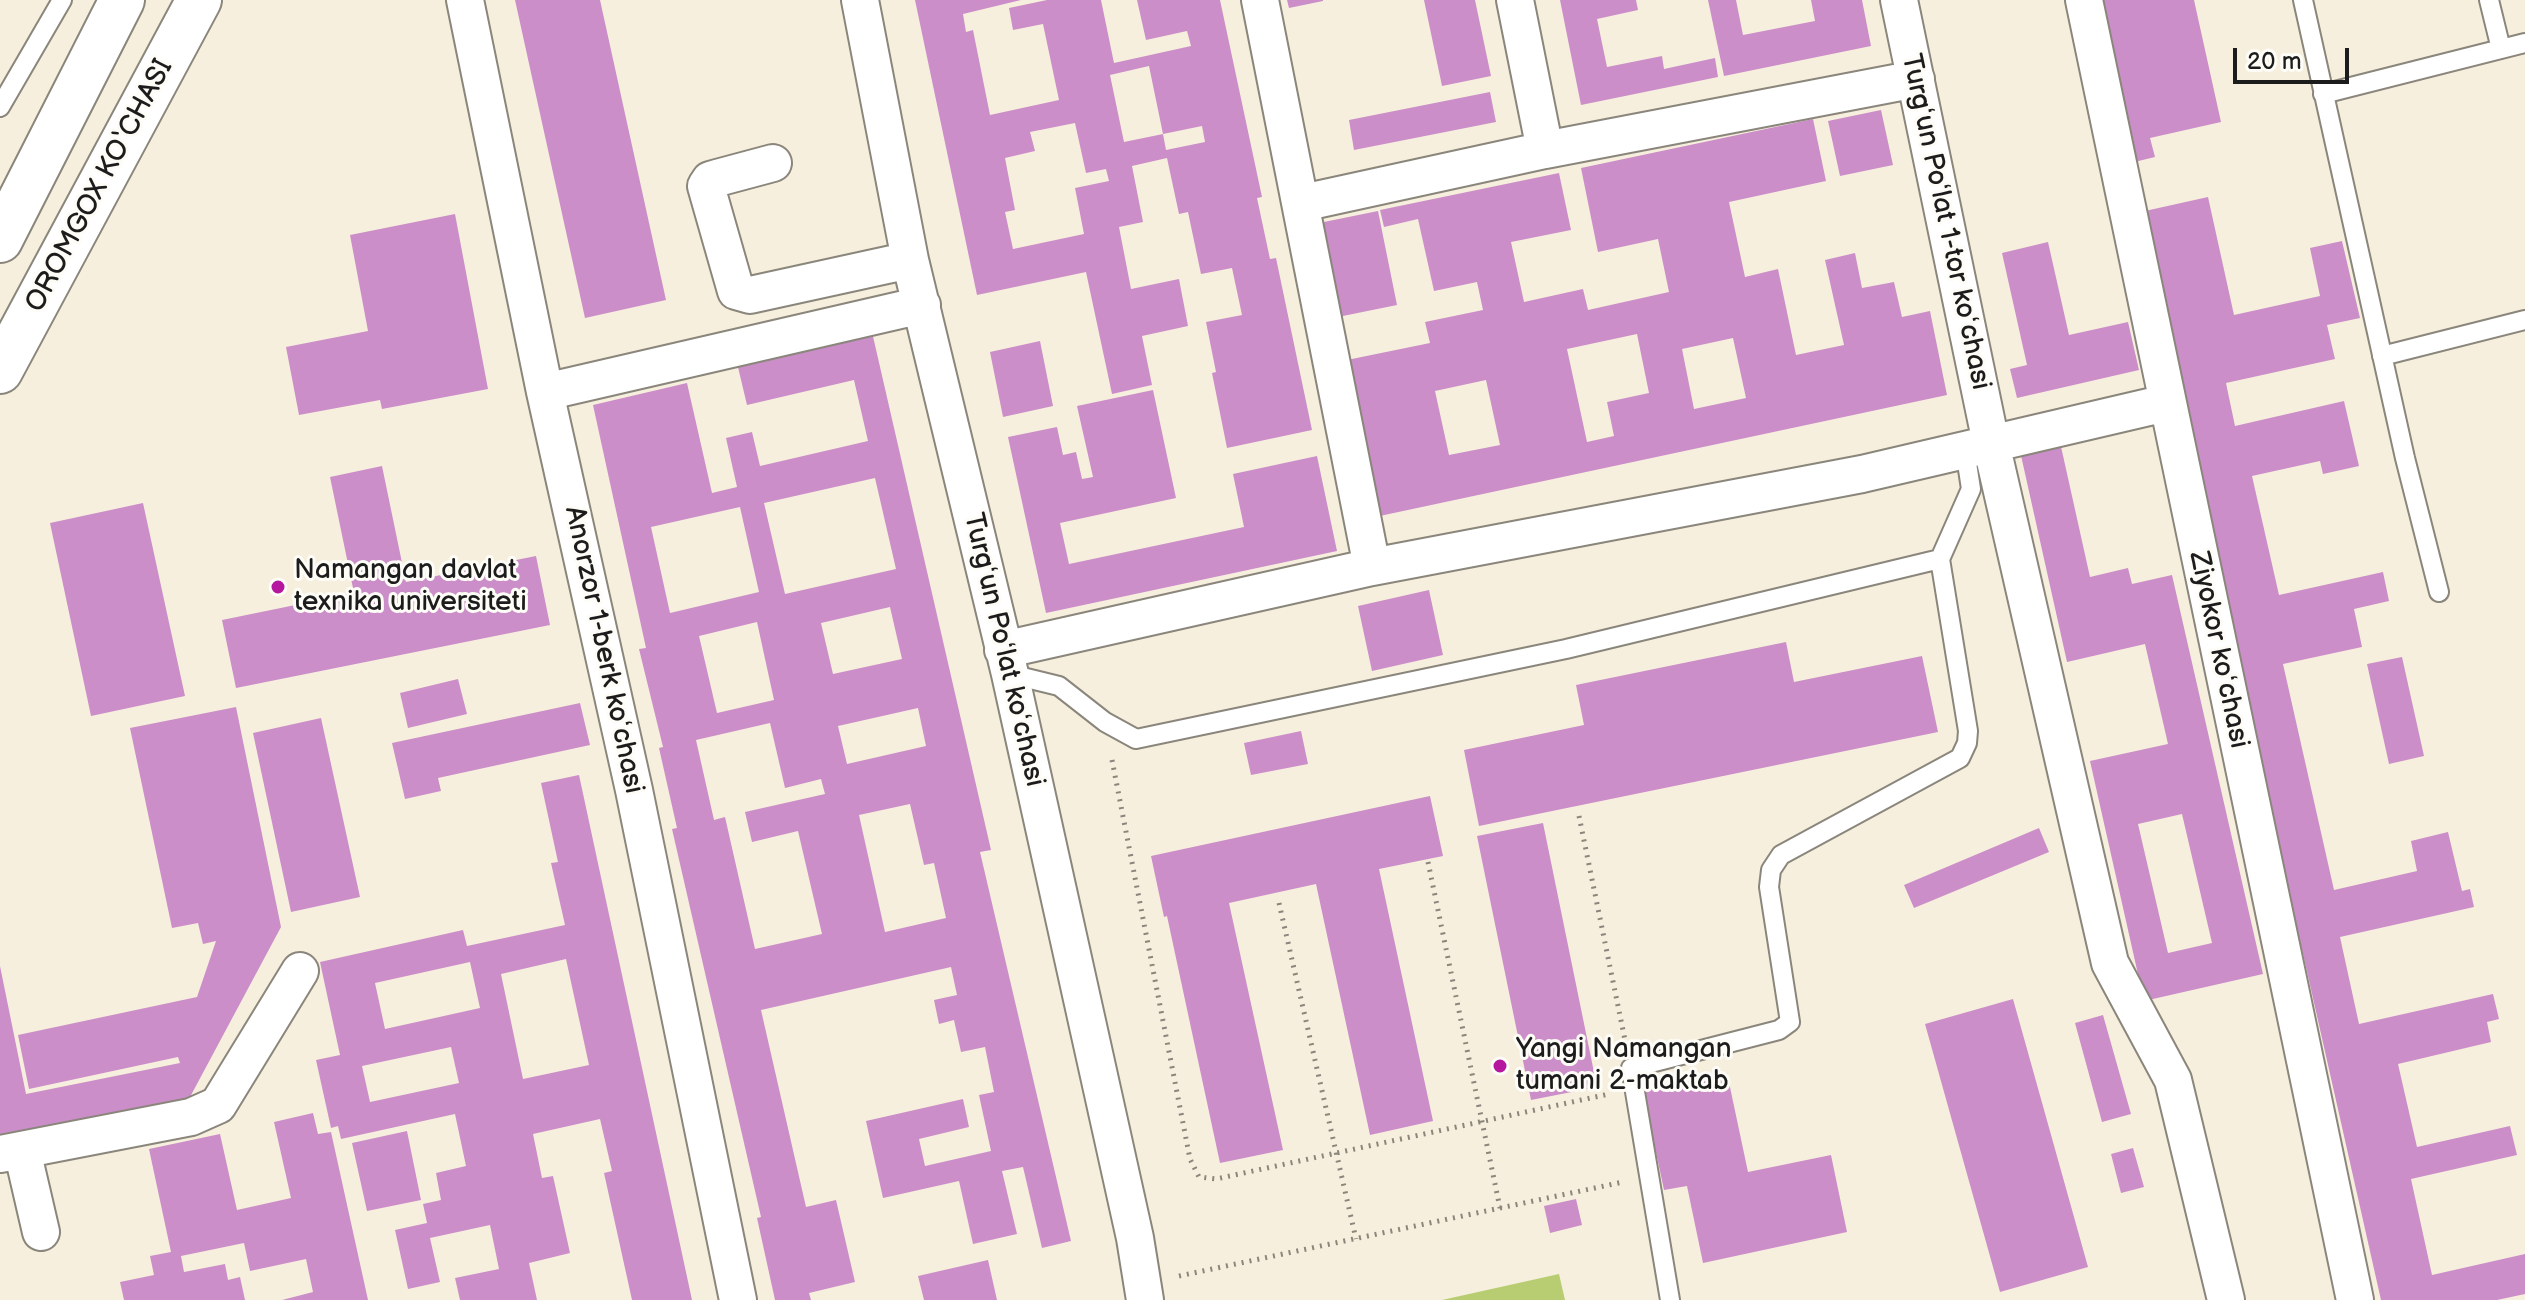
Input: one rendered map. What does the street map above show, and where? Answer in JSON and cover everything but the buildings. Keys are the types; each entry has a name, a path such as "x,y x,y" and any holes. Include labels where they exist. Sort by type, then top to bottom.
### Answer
{"main road":[{"path":"1,235 122,0"},
{"name":"OROMGOX KO‘CHASI","path":"0,371 199,0"}],"street":[{"name":"Anorzor 1-berk koʻchasi","path":"465,0 545,392 634,790 738,1300"},
{"name":"Turgʻun Poʻlat koʻchasi","path":"860,0 910,260 1006,662 1135,1238 1144,1292"},
{"path":"1260,0 1372,567"},
{"path":"1515,0 1545,150"},
{"name":"Turgʻun Poʻlat 1-tor koʻchasi","path":"1899,0 1916,79 1978,447 2110,963 2173,1080 2226,1300"},
{"name":"Ziyokor koʻchasi","path":"2084,0 2355,1300"},
{"path":"1302,203 1545,150 1916,79"},
{"path":"773,163 710,180 706,186 736,291 750,295 910,260"},
{"path":"545,392 922,305"},
{"path":"1006,662 1372,567 1862,474 2166,403"},
{"path":"41,1232 11,1152 191,1117 218,1105 300,971"}],"lane":[{"path":"0,107 62,0"},
{"path":"2303,0 2382,356 2439,592"},
{"path":"2489,0 2501,49"},
{"path":"2323,94 2525,43"},
{"path":"2382,356 2525,320"},
{"path":"1670,1300 1631,1068 1779,1030 1790,1022 1769,887 1771,870 1781,855 1960,758 1967,743 1968,731 1940,559 1971,489 1978,447"},
{"path":"1006,662 1059,686 1105,722 1136,739 1566,649 1940,559"}],"path":[{"path":"1105,722 1190,1159 1199,1177 1216,1179 1634,1088"},
{"path":"1579,816 1631,1068"},
{"path":"1428,862 1500,1208"},
{"path":"1279,903 1356,1239"},
{"path":"1144,1292 1356,1239 1649,1177"}],"green space":[{"path":"1559,1274 1565,1300 1442,1300"}],"place":[{"name":"Namangan davlat texnika universiteti","path":"278,587"},
{"name":"Yangi Namangan tumani 2-maktab","path":"1500,1066"}]}
